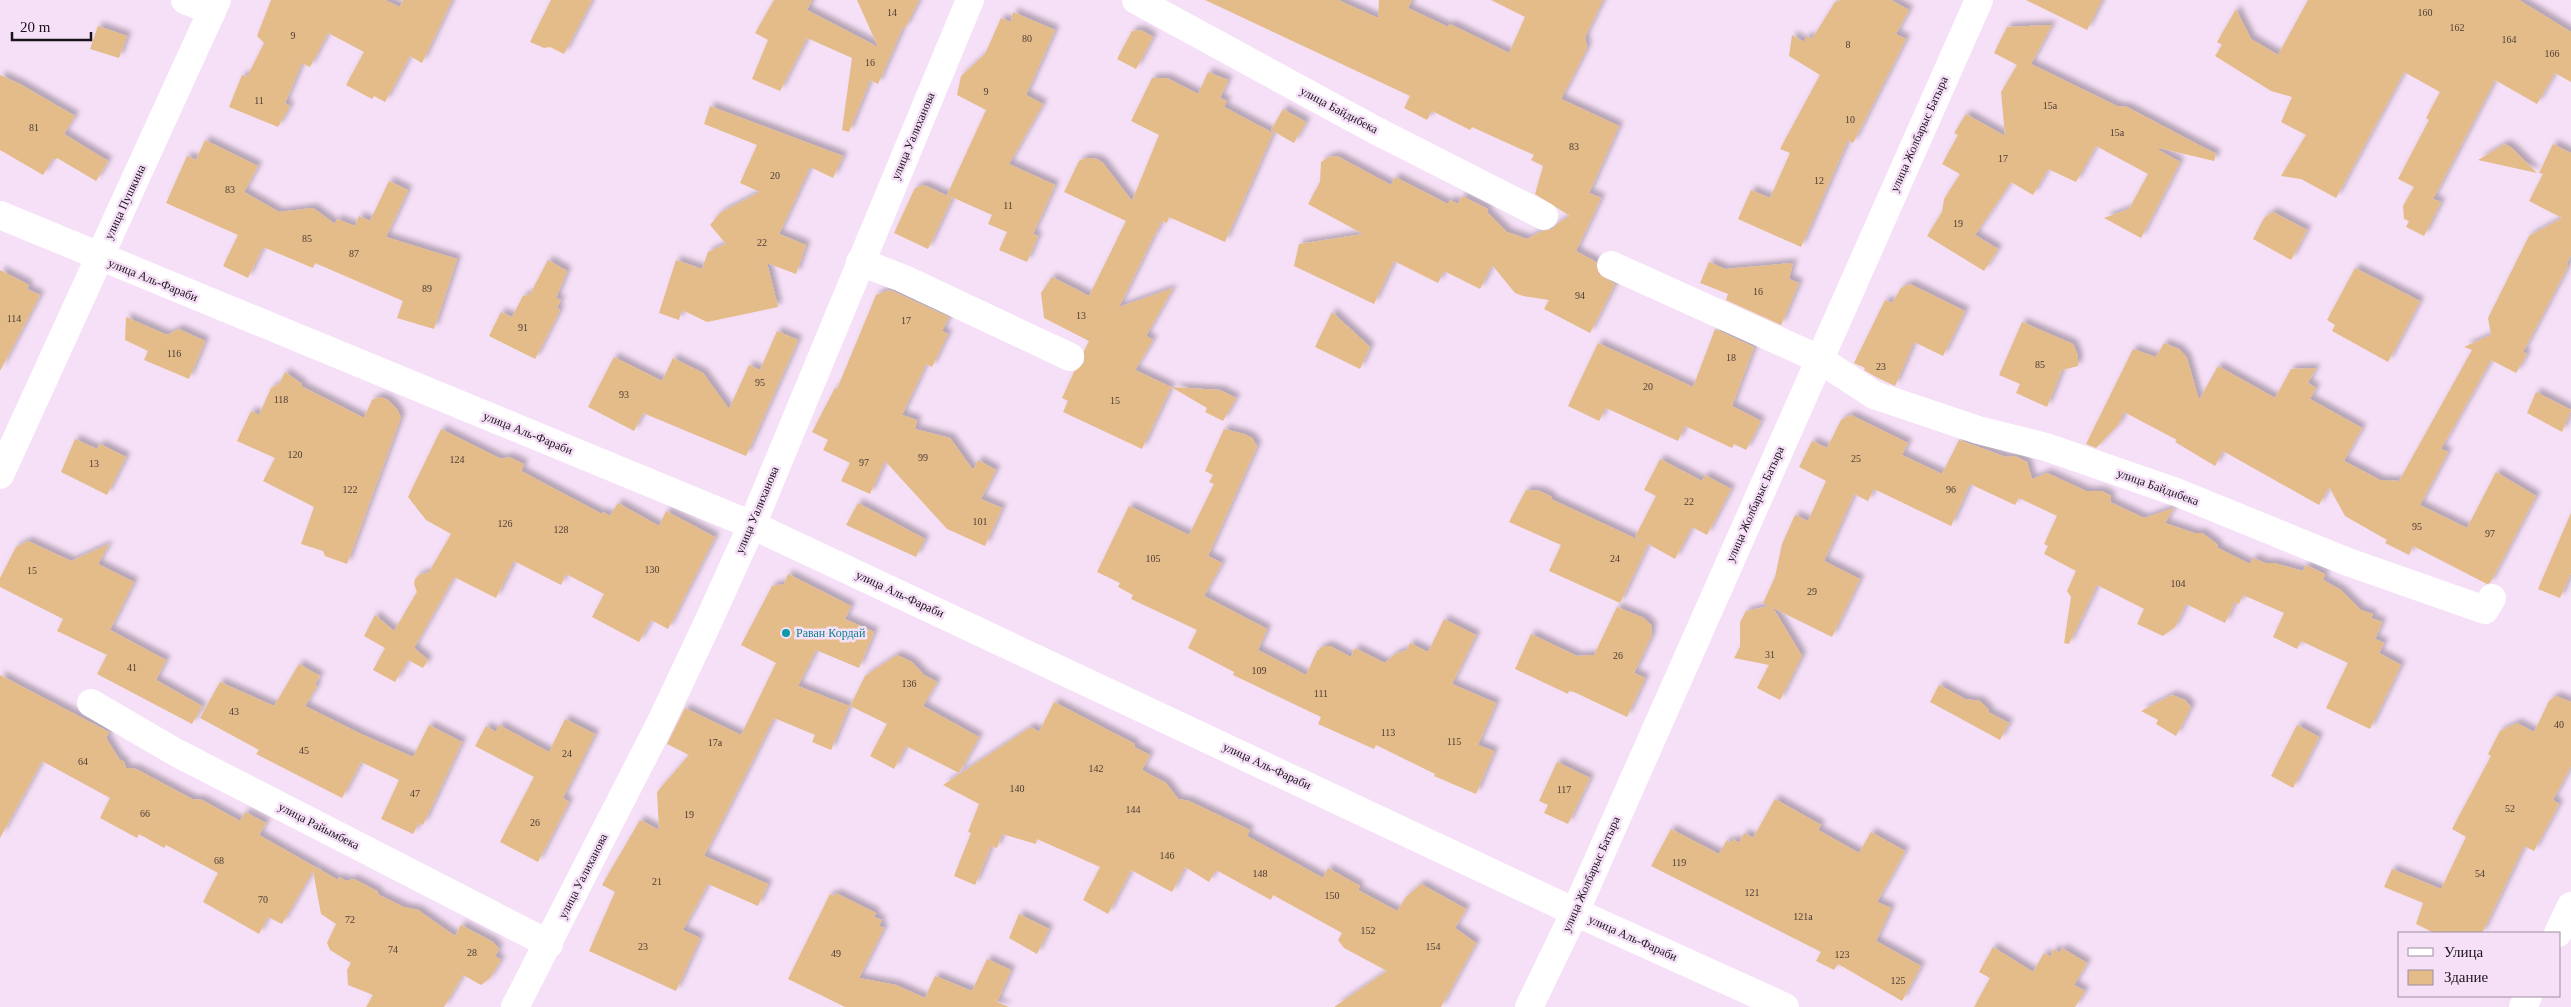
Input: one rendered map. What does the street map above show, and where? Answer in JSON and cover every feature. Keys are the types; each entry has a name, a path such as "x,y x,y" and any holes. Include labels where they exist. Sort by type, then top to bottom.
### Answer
{"street":[{"name":"улица Пушкина","path":"0,475 215,6 185,0"},
{"name":"улица Уалиханова","path":"515,1007 549,944 661,722 752,525 970,0"},
{"name":"улица Байдибека","path":"1136,0 1365,124 1544,216"},
{"name":"улица Жолбарыс Батыра","path":"1528,1007 1574,912 1979,0"},
{"name":"улица Аль-Фараби","path":"0,215 99,258 752,525 1574,912 1785,1007"},
{"path":"860,262 902,278 1070,357"},
{"path":"1611,266 1819,359"},
{"name":"улица Байдибека","path":"1819,359 1874,395 1978,430 2046,447 2176,492 2348,562 2485,610 2492,598"},
{"name":"улица Райымбека","path":"91,703 177,754 549,944"},
{"path":"2558,932 2571,906"}],"building":[{"path":"271,0 385,0 400,7 403,0 452,0 422,63 410,56 385,102 374,96 372,99 346,85 364,52 328,33 310,67 302,63 285,103 290,106 278,127 229,107 242,75 247,77 264,43 257,36"},
{"path":"551,0 592,0 564,54 550,47 544,48 530,42"},
{"path":"774,0 812,0 807,10 878,47 857,0 919,0 905,28 903,27 878,84 870,80 849,132 842,130 852,58 807,38 780,91 752,79 768,40 755,33"},
{"path":"1205,0 1338,0 1378,18 1379,0 1412,0 1408,8 1448,27 1450,24 1509,53 1525,17 1491,0 1603,0 1585,37 1587,48 1561,99 1619,126 1589,193 1601,198 1576,251 1596,262 1599,274 1615,284 1590,333 1544,309 1549,300 1515,293 1492,265 1480,289 1444,271 1438,283 1394,261 1374,304 1294,266 1299,244 1363,234 1308,204 1320,182 1321,162 1329,157 1337,156 1391,185 1395,177 1448,204 1450,200 1458,204 1462,196 1488,209 1487,212 1507,232 1527,239 1542,231 1552,229 1570,216 1535,194 1543,166 1531,160 1534,155 1472,127 1470,130 1432,111 1427,120 1404,108 1410,96"},
{"path":"1842,0 1891,0 1909,10 1896,34 1906,39 1853,143 1848,140 1801,247 1738,219 1751,190 1770,198 1790,153 1780,149 1820,75 1789,56 1792,35 1804,42 1807,36 1812,39 1835,2"},
{"path":"2026,0 2102,0 2087,30"},
{"path":"2308,0 2519,0 2571,32 2571,82 2555,73 2537,104 2495,80 2433,199 2441,202 2424,236 2406,227 2409,221 2404,219 2403,206 2414,187 2398,179 2429,120 2426,118 2440,92 2404,72 2336,198 2301,179 2281,176 2306,135 2281,122 2292,97 2271,91 2215,56 2222,45 2217,42 2236,9 2251,39 2278,55"},
{"path":"1013,12 1055,30 1026,95 1043,104 1009,164 1055,185 1033,234 1038,236 1027,262 999,250 1007,232 988,224 992,215 947,195 986,110 957,95 961,76 985,54 1001,18 1011,22"},
{"path":"2052,25 2031,64 2117,106 2127,107 2216,154 2214,161 2159,148 2159,150 2180,162 2141,238 2104,218 2129,209 2148,174 2096,146 2076,182 2048,169 2033,195 2011,182 1975,235 1998,249 1984,271 1927,236 1942,212 1944,199 1960,174 1942,164 1958,135 1954,133 1966,114 2005,136 2001,92 2017,65 1994,53 2007,27"},
{"path":"98,26 127,36 119,58 90,49"},
{"path":"1141,30 1153,37 1136,69 1117,59 1132,31"},
{"path":"1208,72 1228,80 1220,98 1227,101 1224,107 1273,133 1225,242 1169,217 1167,223 1162,221 1156,232 1158,235 1155,233 1119,307 1173,288 1146,336 1153,340 1135,370 1171,387 1142,449 1063,412 1068,401 1062,398 1074,372 1084,363 1084,351 1089,341 1044,318 1041,293 1052,277 1089,296 1126,221 1064,192 1079,161 1086,158 1097,159 1103,163 1132,201 1159,135 1131,121 1152,78 1167,78 1198,94"},
{"path":"0,75 20,84 75,116 64,134 108,161 96,181 57,158 55,160 53,158 43,175 0,150"},
{"path":"710,106 843,156 833,178 810,167 779,234 806,245 796,274 767,263 778,307 707,322 682,310 679,320 659,313 676,260 702,269 708,252 726,244 710,225 720,213 760,192 740,183 757,145 704,124"},
{"path":"1283,109 1306,122 1294,143 1271,130"},
{"path":"205,140 258,166 244,192 279,212 313,208 335,224 337,219 355,226 359,216 370,221 389,181 408,190 386,237 457,259 434,329 397,318 403,301 315,263 313,268 263,247 248,278 223,266 238,235 166,203 187,156 196,160"},
{"path":"2505,144 2512,148 2537,173 2478,160"},
{"path":"2553,144 2571,153 2571,255 2567,263 2568,266 2523,352 2527,354 2516,373 2491,360 2441,449 2448,452 2420,505 2467,528 2496,472 2536,496 2490,583 2487,584 2413,546 2409,555 2385,543 2387,540 2345,516 2329,487 2319,505 2223,451 2215,466 2175,442 2177,440 2124,412 2119,424 2096,448 2086,444 2133,349 2156,357 2164,343 2179,349 2187,358 2199,400 2218,366 2275,398 2291,369 2316,368 2308,383 2316,388 2310,399 2362,428 2344,461 2380,480 2399,481 2472,350 2464,347 2491,335 2488,318 2529,236 2562,218 2529,201 2543,174 2539,173"},
{"path":"924,185 952,198 928,249 894,233 915,188"},
{"path":"2273,212 2307,230 2291,260 2253,239 2264,218"},
{"path":"548,260 567,271 556,298 561,300 557,308 560,310 535,359 489,336 501,312 512,317 523,296 530,294"},
{"path":"1709,262 1725,269 1793,263 1789,279 1799,283 1781,325 1726,300 1728,294 1700,283"},
{"path":"2355,268 2420,301 2388,362 2332,331 2335,325 2327,320"},
{"path":"0,270 29,285 27,289 40,295 0,371"},
{"path":"1910,284 1965,311 1943,356 1914,342 1895,386 1854,363 1885,300 1892,303 1901,288"},
{"path":"890,290 949,317 942,331 948,334 932,367 926,364 902,415 917,420 915,429 950,438 973,470 978,460 996,470 981,499 1002,508 985,546 947,529 885,461 870,494 841,481 850,463 823,450 828,440 812,432 835,388 837,389 876,295"},
{"path":"1332,312 1370,347 1360,369 1315,347"},
{"path":"126,317 167,335 179,329 205,341 189,379 144,360 148,351 125,340"},
{"path":"2022,322 2073,344 2078,356 2078,366 2062,370 2047,407 2016,393 2020,384 1999,375"},
{"path":"1715,329 1754,347 1732,406 1761,421 1746,450 1734,444 1732,448 1685,426 1678,441 1606,408 1599,421 1568,406 1598,343 1693,387"},
{"path":"777,331 798,340 746,456 643,413 634,431 588,407 614,357 662,381 673,358 703,373 729,409 749,365 760,370"},
{"path":"285,372 302,384 301,386 364,418 372,400 380,397 388,400 397,409 401,417 347,564 325,556 323,551 301,544 314,507 263,481 275,458 237,441 251,411 259,415 271,388 279,384"},
{"path":"1171,387 1220,390 1236,398 1223,421 1205,412 1207,408"},
{"path":"2536,392 2571,410 2562,432 2527,413"},
{"path":"1851,415 1908,443 1902,455 1942,474 1959,440 2006,457 2015,456 2027,462 2032,479 2047,473 2086,491 2102,491 2111,496 2110,502 2144,518 2174,508 2165,523 2194,533 2202,533 2217,544 2218,548 2250,564 2253,558 2265,563 2274,563 2303,571 2306,565 2325,574 2323,580 2341,590 2361,610 2373,614 2371,618 2382,622 2375,639 2384,643 2379,653 2401,665 2370,729 2326,708 2348,663 2301,641 2297,649 2273,637 2284,613 2243,595 2239,604 2235,602 2225,623 2186,604 2175,627 2163,636 2137,624 2144,609 2097,585 2069,644 2064,643 2071,597 2067,591 2076,571 2044,554 2048,546 2044,544 2057,516 2019,498 2015,505 1970,484 1951,526 1874,489 1868,501 1854,494 1824,561 1860,579 1832,637 1773,608 1802,656 1780,700 1757,688 1769,665 1734,658 1740,647 1740,622 1746,611 1769,606 1763,603 1775,577 1782,544 1795,515 1808,521 1826,481 1799,467 1812,441 1827,448 1841,420"},
{"path":"441,429 501,459 509,457 524,464 521,471 602,514 603,512 610,516 618,503 659,526 666,511 715,537 668,629 651,620 639,642 592,617 604,594 566,574 561,585 514,561 496,598 454,577 414,648 428,660 423,668 408,660 395,682 373,670 385,648 364,636 375,615 394,631 417,592 414,584 415,579 419,575 429,572 451,534 426,520 408,497"},
{"path":"1224,429 1252,438 1257,446 1208,556 1222,563 1204,596 1267,629 1258,650 1306,675 1317,651 1324,646 1330,646 1351,657 1355,648 1385,663 1395,654 1407,650 1410,643 1428,652 1444,619 1476,635 1452,684 1496,703 1478,745 1494,751 1476,794 1434,776 1435,774 1376,745 1374,749 1318,724 1321,717 1233,675 1234,672 1188,648 1197,630 1131,599 1133,595 1118,587 1120,583 1097,572 1129,506 1189,535 1214,484 1209,482 1213,475 1205,471"},
{"path":"75,439 97,449 100,444 126,457 107,495 61,472"},
{"path":"1660,459 1702,481 1705,475 1731,489 1707,535 1692,527 1675,559 1648,544 1620,603 1549,571 1561,545 1509,522 1526,490 1540,491 1552,497 1551,499 1645,543 1635,537 1656,496 1644,490"},
{"path":"858,503 925,539 916,557 846,525"},
{"path":"2571,513 2571,573 2560,598 2538,589"},
{"path":"28,541 71,561 109,544 98,564 134,582 110,630 166,660 156,680 202,706 192,724 97,674 107,655 57,631 63,619 0,587 0,578 16,547"},
{"path":"788,574 851,606 845,619 874,632 859,668 816,650 798,686 849,706 831,750 812,742 815,735 774,718 704,856 768,884 758,906 708,884 683,930 700,938 676,991 589,951 615,892 602,885 640,820 659,830 657,792 689,755 667,744 685,708 741,735 776,663 741,645 772,586 784,584"},
{"path":"1617,607 1644,618 1652,626 1651,637 1634,673 1645,678 1627,717 1574,692 1569,691 1568,694 1515,669 1531,634 1577,656 1594,655"},
{"path":"897,655 912,662 924,675 937,682 923,706 979,737 959,773 906,746 894,769 870,756 887,724 850,706 865,676"},
{"path":"299,664 320,676 315,684 317,686 305,706 361,734 413,757 429,725 462,742 423,825 419,823 413,834 381,819 399,780 361,762 342,798 256,754 259,750 200,718 220,682 274,706"},
{"path":"0,675 109,732 106,738 119,759 124,762 126,768 136,769 192,799 202,800 240,821 245,812 266,823 259,835 338,880 339,877 346,881 354,879 377,891 379,895 404,907 418,910 455,936 461,925 493,942 499,949 495,956 501,960 490,978 481,985 463,975 444,1007 366,1007 373,995 348,985 347,970 351,963 330,950 327,943 336,924 321,914 313,871 282,924 268,917 259,934 203,902 218,873 166,845 164,848 139,834 137,838 100,818 110,798 42,761 0,838"},
{"path":"1939,685 1965,699 1980,701 1989,710 1988,712 2009,723 2000,740 1930,702"},
{"path":"2172,695 2185,700 2191,707 2176,736 2156,724 2158,720 2141,711"},
{"path":"2556,696 2571,702 2571,766 2553,800 2559,804 2534,851 2524,846 2482,932 2432,932 2416,924 2423,903 2384,887 2392,869 2441,889 2466,837 2452,829 2491,756 2488,754 2500,731 2517,723 2534,732 2549,701"},
{"path":"1054,702 1135,744 1134,747 1150,755 1142,770 1166,783 1178,799 1189,801 1250,830 1247,836 1323,878 1328,868 1360,886 1358,890 1397,911 1406,897 1421,884 1466,909 1455,928 1476,943 1441,1007 1334,1007 1387,971 1344,948 1338,940 1342,933 1273,895 1271,900 1216,870 1209,882 1185,867 1172,892 1131,870 1108,914 1083,900 1100,867 1037,839 1036,844 1002,834 997,848 991,846 975,885 954,876 971,833 968,832 979,804 943,785 1031,727 1039,732"},
{"path":"565,719 595,734 563,798 569,802 538,862 500,842 534,777 475,746 486,726 496,732 499,725 549,752"},
{"path":"2297,725 2319,737 2293,788 2271,776"},
{"path":"1557,762 1590,778 1568,824 1544,813 1548,805 1539,801"},
{"path":"1775,799 1821,825 1818,830 1859,853 1871,832 1905,851 1877,902 1891,908 1876,941 1921,966 1902,1001 1838,964 1834,970 1816,961 1821,952 1651,866 1671,829 1719,854 1727,840 1731,843 1733,839 1739,843 1744,833 1753,838"},
{"path":"836,893 876,913 874,917 882,920 879,926 884,928 859,978 896,985 925,998 935,976 972,991 987,959 1011,970 997,1002 1009,1007 845,1007 788,979 830,894 834,896"},
{"path":"1019,914 1049,929 1037,954 1009,938"},
{"path":"1993,947 2033,972 2044,953 2050,957 2054,949 2060,953 2062,948 2087,963 2074,985 2085,991 2075,1007 1974,1007 1990,978 1979,972"}],"place":[{"name":"Раван Кордай","path":"786,633"}]}
